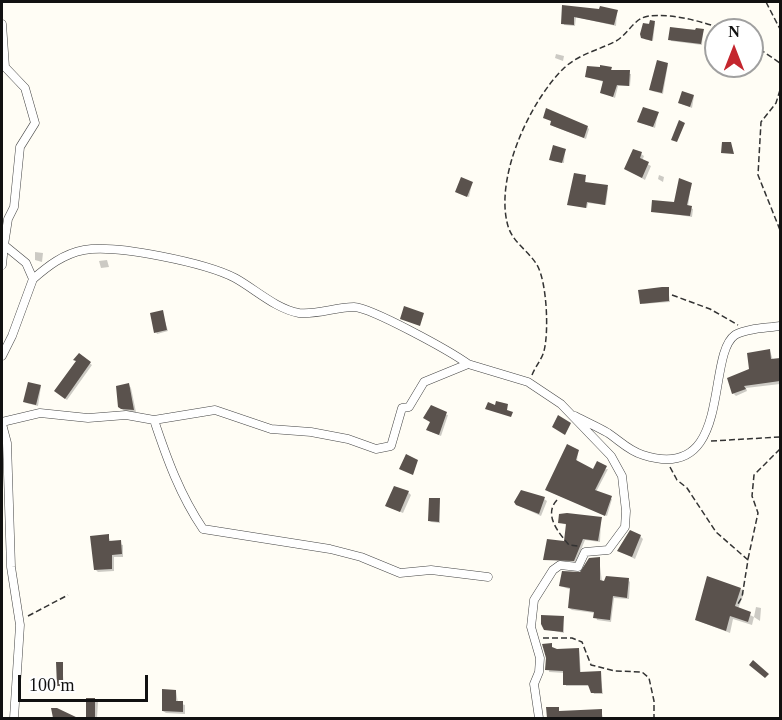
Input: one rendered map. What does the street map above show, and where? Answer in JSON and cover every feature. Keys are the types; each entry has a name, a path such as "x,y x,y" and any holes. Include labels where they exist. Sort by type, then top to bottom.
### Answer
{"street":[{"path":"2,24 5,67 25,88 34,123 20,147 14,207 8,219 2,265"},
{"path":"4,245 26,263 33,279"},
{"path":"2,356 12,336 33,279 57,260 84,250 122,250 155,255 233,277 280,306 300,313 356,307 443,346 468,364 528,382 574,416 643,455 660,458 681,456 701,441 717,396 726,345 736,335 780,326"},
{"path":"14,718 19,621 11,567 7,443 2,423 40,414 88,418 126,415 154,420 215,410 271,429 311,432 348,439 376,449 391,446 402,408 409,407 424,382 468,364"},
{"path":"539,718 534,684 539,672 540,658 531,627 534,600 553,570 560,565 578,567 585,552 608,550 625,527 626,511 622,476 611,456 574,416"},
{"path":"154,420 171,472 185,503 202,529 330,549 361,557 400,573 431,570 488,577"}],"path":[{"path":"766,2 780,29"},
{"path":"528,382 544,350 546,310 538,266 512,239 504,207 508,174 519,139 539,100 565,68 592,49 617,40 640,19 657,16 704,23"},
{"path":"764,52 780,63"},
{"path":"780,90 776,103 761,122 758,176 780,230"},
{"path":"672,295 737,323 745,332"},
{"path":"701,441 780,437"},
{"path":"738,604 742,597 758,513 752,496 753,475 780,449"},
{"path":"660,458 668,465 677,480 687,488 716,532 748,560"},
{"path":"557,500 553,504 551,515 554,524 569,545 582,546"},
{"path":"19,621 68,595"},
{"path":"534,639 577,639 582,642 591,665 615,671 642,672 649,678 654,700 654,718"}],"building":[{"path":"562,5 599,9 600,6 618,10 614,25 574,17 574,25 561,24"},
{"path":"650,20 655,21 652,41 641,38 640,34 643,23 649,24"},
{"path":"670,27 704,29 701,44 668,40"},
{"path":"657,60 668,63 662,93 649,90"},
{"path":"600,65 612,67 611,70 630,70 629,86 617,85 613,97 600,93 603,81 585,77 587,66 600,67"},
{"path":"682,91 694,95 690,107 678,103"},
{"path":"643,107 659,112 653,127 637,122"},
{"path":"546,108 588,126 584,138 550,125 551,121 543,118"},
{"path":"679,120 685,123 677,142 671,140"},
{"path":"722,142 731,142 734,154 721,153"},
{"path":"553,145 566,149 562,163 549,160"},
{"path":"633,149 642,152 640,158 649,162 642,178 624,169"},
{"path":"574,173 586,175 585,182 608,185 605,205 587,202 586,208 567,205"},
{"path":"461,177 473,182 467,197 455,192"},
{"path":"679,178 692,183 687,205 692,206 690,216 651,212 652,200 674,202"},
{"path":"669,287 669,301 640,304 638,290"},
{"path":"404,306 424,313 420,326 400,319"},
{"path":"163,310 167,330 154,333 150,313"},
{"path":"770,349 771,359 780,358 780,381 744,386 746,389 732,394 727,378 749,369 747,353"},
{"path":"79,353 91,362 65,399 54,391 76,361 73,360"},
{"path":"28,382 41,385 36,405 23,402"},
{"path":"129,383 134,410 118,407 116,386"},
{"path":"496,401 508,404 507,410 513,412 511,417 485,409 488,402 495,405"},
{"path":"431,405 447,412 439,435 426,430 430,422 423,418"},
{"path":"558,415 571,423 565,435 552,427"},
{"path":"567,444 579,450 576,460 593,469 597,461 607,466 595,490 612,496 605,516 545,490"},
{"path":"406,454 418,460 413,475 399,469"},
{"path":"394,486 409,491 400,512 385,506"},
{"path":"521,490 545,497 539,514 516,505 514,502"},
{"path":"429,498 440,498 439,522 428,521"},
{"path":"559,514 602,517 598,541 583,539 574,561 543,560 547,539 564,541 566,524 558,523"},
{"path":"630,530 641,535 632,557 617,551"},
{"path":"109,534 109,541 121,540 122,554 112,555 112,569 94,570 90,536"},
{"path":"600,557 600,580 604,581 606,576 629,578 627,598 613,596 610,620 593,618 594,612 568,608 570,588 559,586 562,571 580,572 589,558"},
{"path":"707,576 741,588 735,606 751,612 748,622 730,616 726,631 695,620"},
{"path":"541,615 564,616 563,632 544,630"},
{"path":"552,643 552,647 557,649 579,648 580,672 601,671 602,693 591,693 588,685 563,685 563,671 545,670 546,658 542,644"},
{"path":"753,660 769,674 765,678 749,665"},
{"path":"56,662 63,662 63,686 57,686"},
{"path":"162,689 176,690 176,701 183,701 183,712 162,711"},
{"path":"86,698 95,698 95,718 86,718"},
{"path":"546,707 559,707 559,711 602,709 602,718 547,718"},
{"path":"51,708 57,708 78,718 53,718"}]}
